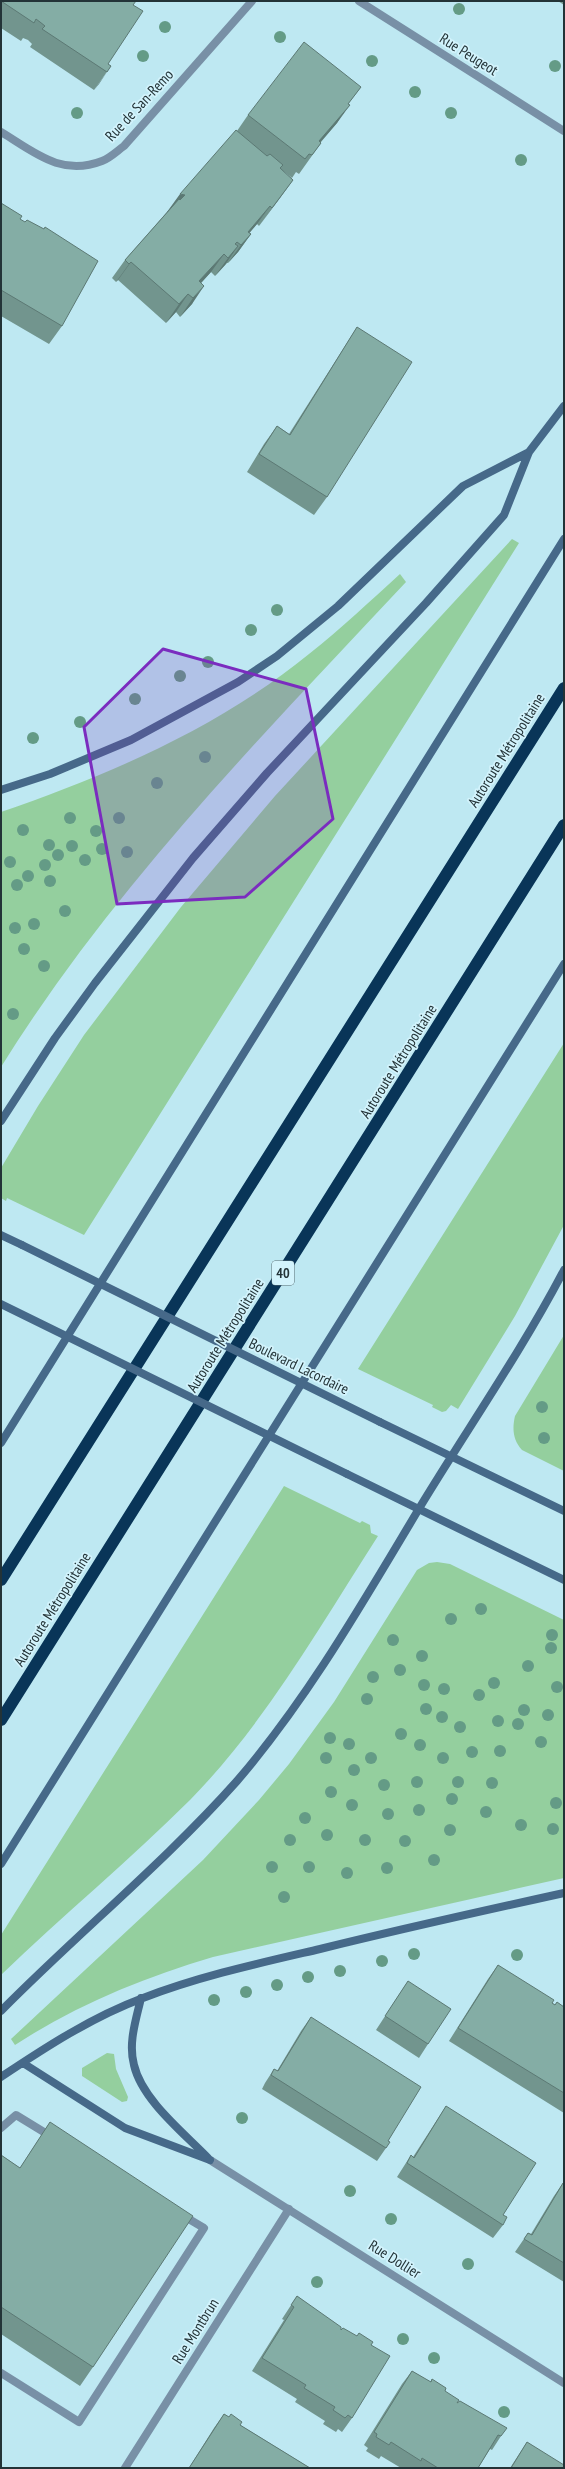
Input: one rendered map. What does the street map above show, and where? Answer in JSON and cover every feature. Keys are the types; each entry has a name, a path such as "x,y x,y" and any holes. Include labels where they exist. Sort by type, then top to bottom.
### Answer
{"highway":[{"name":"Autoroute Métropolitaine","path":"1,1580 564,688"},
{"name":"Autoroute Métropolitaine","path":"1,1720 564,825"}],"main road":[{"path":"1,1121 55,1038 94,983 193,858 267,773 436,592 504,515 529,452 564,406"},
{"path":"1,790 50,774 132,740 238,682 277,656 338,606 463,486 529,452"},
{"path":"1,1443 564,539"},
{"path":"1,1864 564,964"},
{"name":"Boulevard Lacordaire","path":"1,1235 564,1511"},
{"path":"1,2011 178,1842 236,1781 301,1700 332,1654 419,1509 545,1305 564,1270"},
{"path":"1,1304 564,1580"},
{"path":"1,2078 23,2062 87,2024 142,1998 231,1970 564,1893"},
{"path":"142,1998 133,2035 134,2065 139,2081 149,2097 210,2160"},
{"path":"23,2062 125,2128 210,2160"}],"street":[{"name":"Rue de San-Remo","path":"1,132 50,162 75,168 102,161 124,146 252,1"},
{"name":"Rue Peugeot","path":"359,1 564,131"},
{"path":"1,2128 16,2115 63,2143"},
{"name":"Rue Dollier","path":"210,2160 564,2383"},
{"name":"Rue Montbrun","path":"125,2468 289,2209"},
{"path":"1,2373 79,2422 204,2228 177,2212"}],"highlighted area":[{"path":"163,649 306,689 333,819 245,897 117,904 84,727"}],"green space":[{"path":"512,539 519,543 84,1235 7,1198 6,1201 1,1198 1,1168 38,1106 84,1035 181,907 275,796"},
{"path":"400,574 406,582 244,756 140,875 91,937 45,1001 1,1067 1,812 42,798 122,765 201,726 239,704 275,680 321,644"},
{"path":"564,1043 564,1225 515,1316 458,1409 451,1405 446,1411 442,1412 432,1407 433,1405 358,1369"},
{"path":"564,1335 564,1471 522,1450 515,1438 514,1425 515,1416"},
{"path":"284,1486 360,1523 362,1521 370,1525 371,1533 378,1536 268,1706 218,1769 168,1822 1,1975 1,1935"},
{"path":"437,1562 450,1564 564,1620 564,1878 213,1957 161,1974 86,2005 62,2017 15,2045 11,2039 203,1860 259,1800 289,1764 334,1702 417,1570 429,1563"},
{"path":"107,2053 114,2054 116,2069 128,2097 127,2101 122,2102 82,2076 82,2068"}],"building":[{"path":"1,1 136,1 133,5 143,11 108,64 111,66 107,72 42,29 45,26 36,19 34,23"},
{"path":"304,42 361,87 348,104 350,105 319,141 321,143 312,155 309,154 305,159 248,115"},
{"path":"236,130 267,156 270,154 283,165 280,168 293,180 272,208 270,206 248,232 251,234 241,245 237,242 235,244 238,246 228,258 224,254 199,281 204,286 193,298 188,294 179,304 131,262 129,264 125,260 179,199 180,200 185,195 180,194"},
{"path":"1,203 22,216 20,219 25,222 27,220 44,229 45,227 98,261 62,326 1,290"},
{"path":"357,327 412,362 327,497 259,454 277,426 290,435"},
{"path":"498,1965 554,2000 552,2003 555,2005 557,2002 564,2007 564,2093 458,2028"},
{"path":"408,1981 451,2009 428,2044 385,2016"},
{"path":"311,2017 421,2087 388,2141 390,2142 386,2148 271,2075 274,2069 278,2071"},
{"path":"446,2106 536,2163 503,2215 507,2217 503,2225 407,2163 411,2155 414,2158"},
{"path":"50,2122 193,2216 93,2367 1,2307 1,2155 20,2168"},
{"path":"563,2183 564,2263 524,2239 528,2233 532,2235"},
{"path":"297,2296 341,2327 341,2330 343,2328 357,2336 359,2333 373,2342 371,2345 390,2356 352,2418 348,2415 345,2418 333,2410 335,2407 304,2388 306,2385 262,2358 294,2307 291,2305"},
{"path":"412,2371 431,2382 432,2379 446,2388 445,2391 459,2400 457,2403 460,2401 507,2428 501,2436 498,2435 478,2468 438,2468 422,2458 421,2461 391,2442 389,2445 376,2437 377,2434 374,2432"},
{"path":"224,2414 229,2417 231,2414 242,2422 240,2425 310,2468 189,2468"},
{"path":"527,2442 564,2465 564,2468 511,2468"}]}
